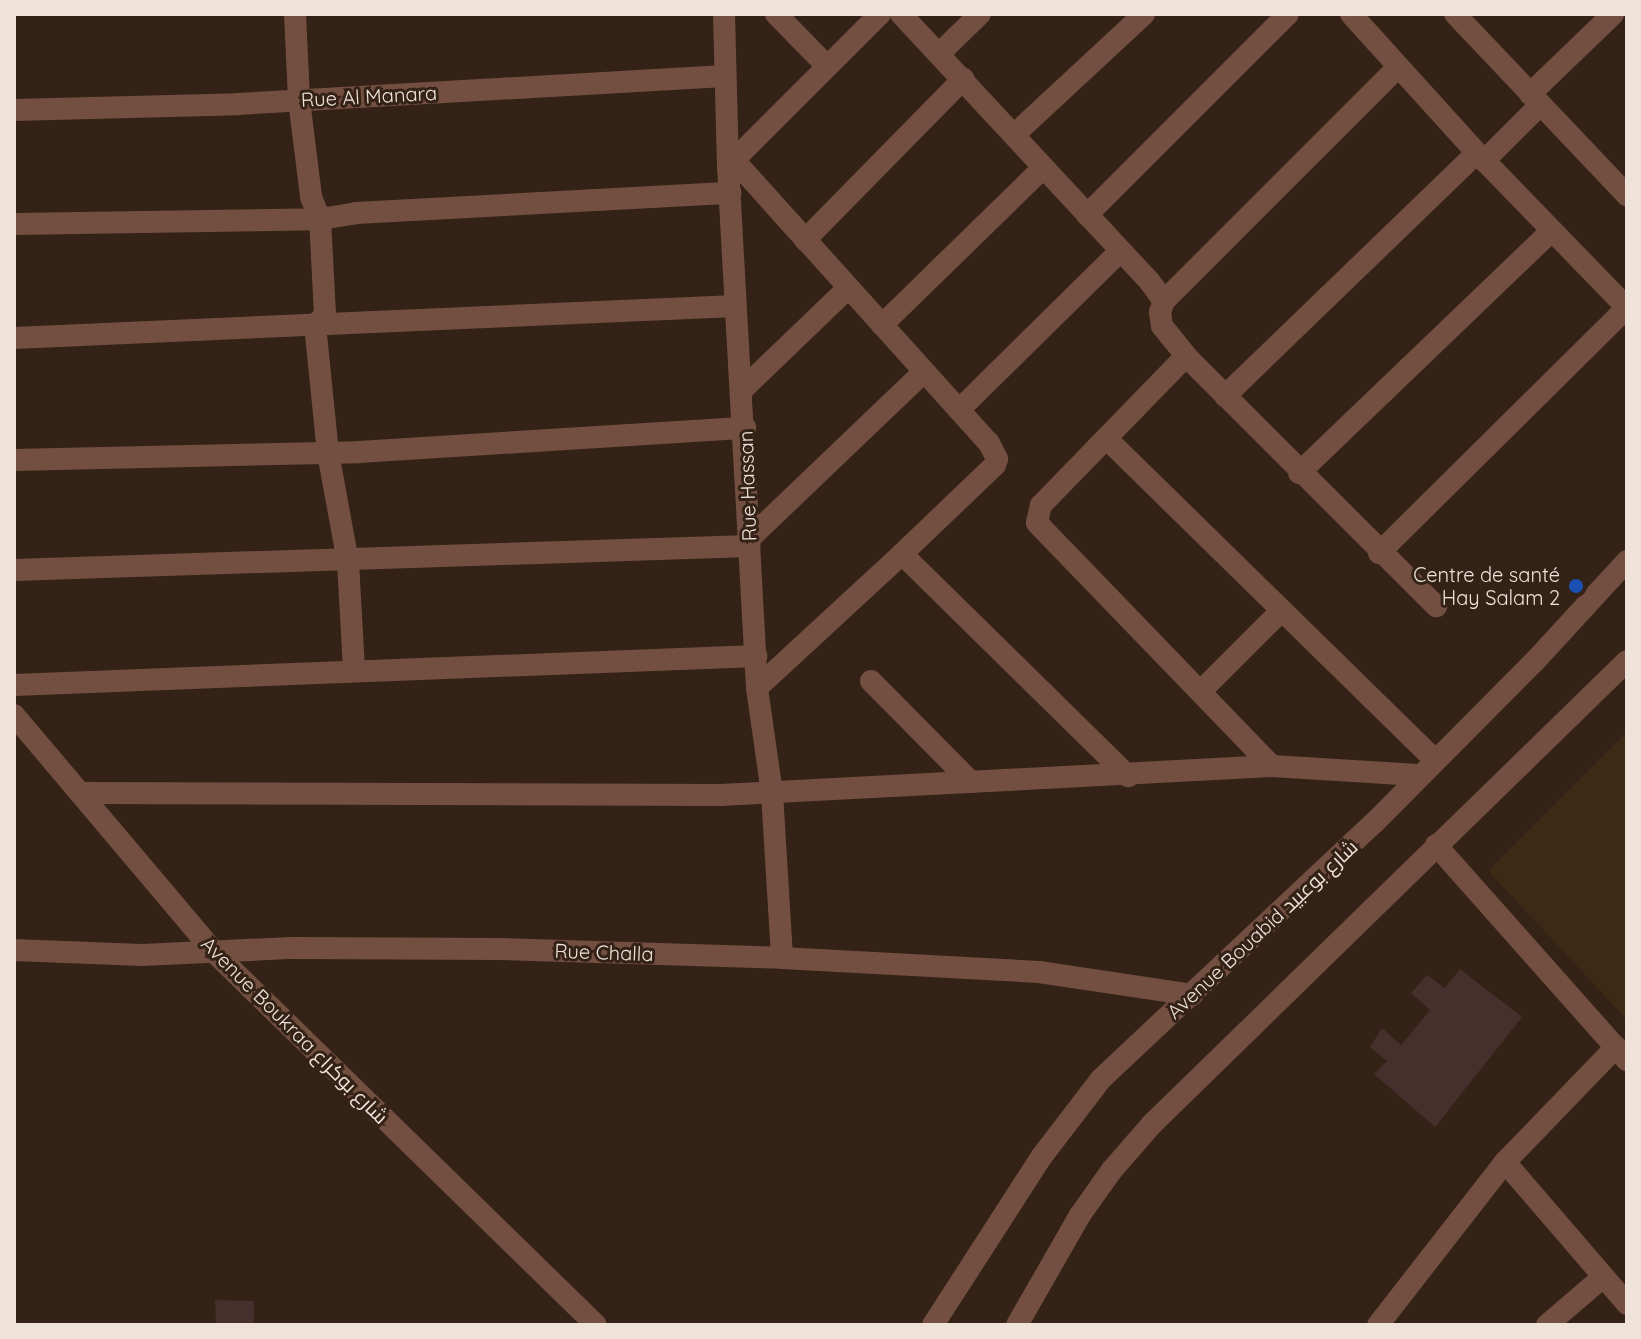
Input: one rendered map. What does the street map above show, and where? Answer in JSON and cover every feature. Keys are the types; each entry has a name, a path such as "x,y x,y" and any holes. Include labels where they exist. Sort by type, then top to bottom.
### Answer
{"street":[{"path":"295,14 299,100 311,197 320,219 325,315 315,325"},
{"name":"Rue Hassan","path":"724,14 735,306 745,428 757,688 772,793 782,958"},
{"path":"776,14 826,65"},
{"path":"757,688 995,465 993,447 730,162 880,14"},
{"path":"901,14 1015,134 1164,301"},
{"path":"939,54 980,14"},
{"path":"1015,134 1144,14"},
{"path":"1087,215 1288,14"},
{"path":"1351,14 1480,157 1627,308 1379,553"},
{"path":"1455,14 1627,195"},
{"path":"1225,396 1480,157 1613,14"},
{"path":"1398,67 1164,301 1160,312 1162,326 1186,356 1299,473 1436,606"},
{"name":"Rue Al Manara","path":"14,110 299,100 724,76"},
{"path":"805,240 963,79"},
{"path":"882,325 1043,168"},
{"path":"14,224 320,219 356,213 730,193"},
{"path":"1299,473 1551,231"},
{"path":"959,410 1120,251"},
{"path":"742,390 848,288"},
{"path":"14,338 735,306"},
{"path":"315,325 328,453 348,562 354,669"},
{"path":"1186,356 1041,505 1037,523 1272,766"},
{"path":"14,570 348,562 750,542 924,372"},
{"path":"14,460 328,453 745,428"},
{"path":"1107,439 1435,760"},
{"path":"902,554 1128,776"},
{"name":"Avenue Bouabid شارع بوعبيد","path":"933,1325 1042,1156 1101,1079 1374,823 1418,775 1535,661 1627,561"},
{"path":"1201,691 1281,611"},
{"path":"14,685 354,669 756,656"},
{"path":"1017,1325 1080,1215 1112,1170 1152,1124 1627,661"},
{"path":"871,681 971,782"},
{"name":"Avenue Boukraa شارع بوكراع","path":"14,715 215,953 596,1325"},
{"path":"80,793 772,793 1272,766 1418,775"},
{"path":"1378,1325 1505,1162 1621,1053 1436,845"},
{"name":"Rue Challa","path":"14,950 142,955 293,948 440,948 782,958 1039,972 1192,995"},
{"path":"1505,1162 1627,1304"},
{"path":"1547,1325 1603,1277"}],"shaded area":[{"path":"1627,732 1627,1020 1488,871"}],"building":[{"path":"1460,969 1522,1017 1435,1127 1374,1074 1387,1061 1370,1047 1382,1028 1401,1045 1430,1010 1411,993 1427,975 1445,988"},
{"path":"215,1300 254,1301 254,1325 216,1325"}],"place":[{"name":"Centre de santé Hay Salam 2","path":"1576,586"}]}
